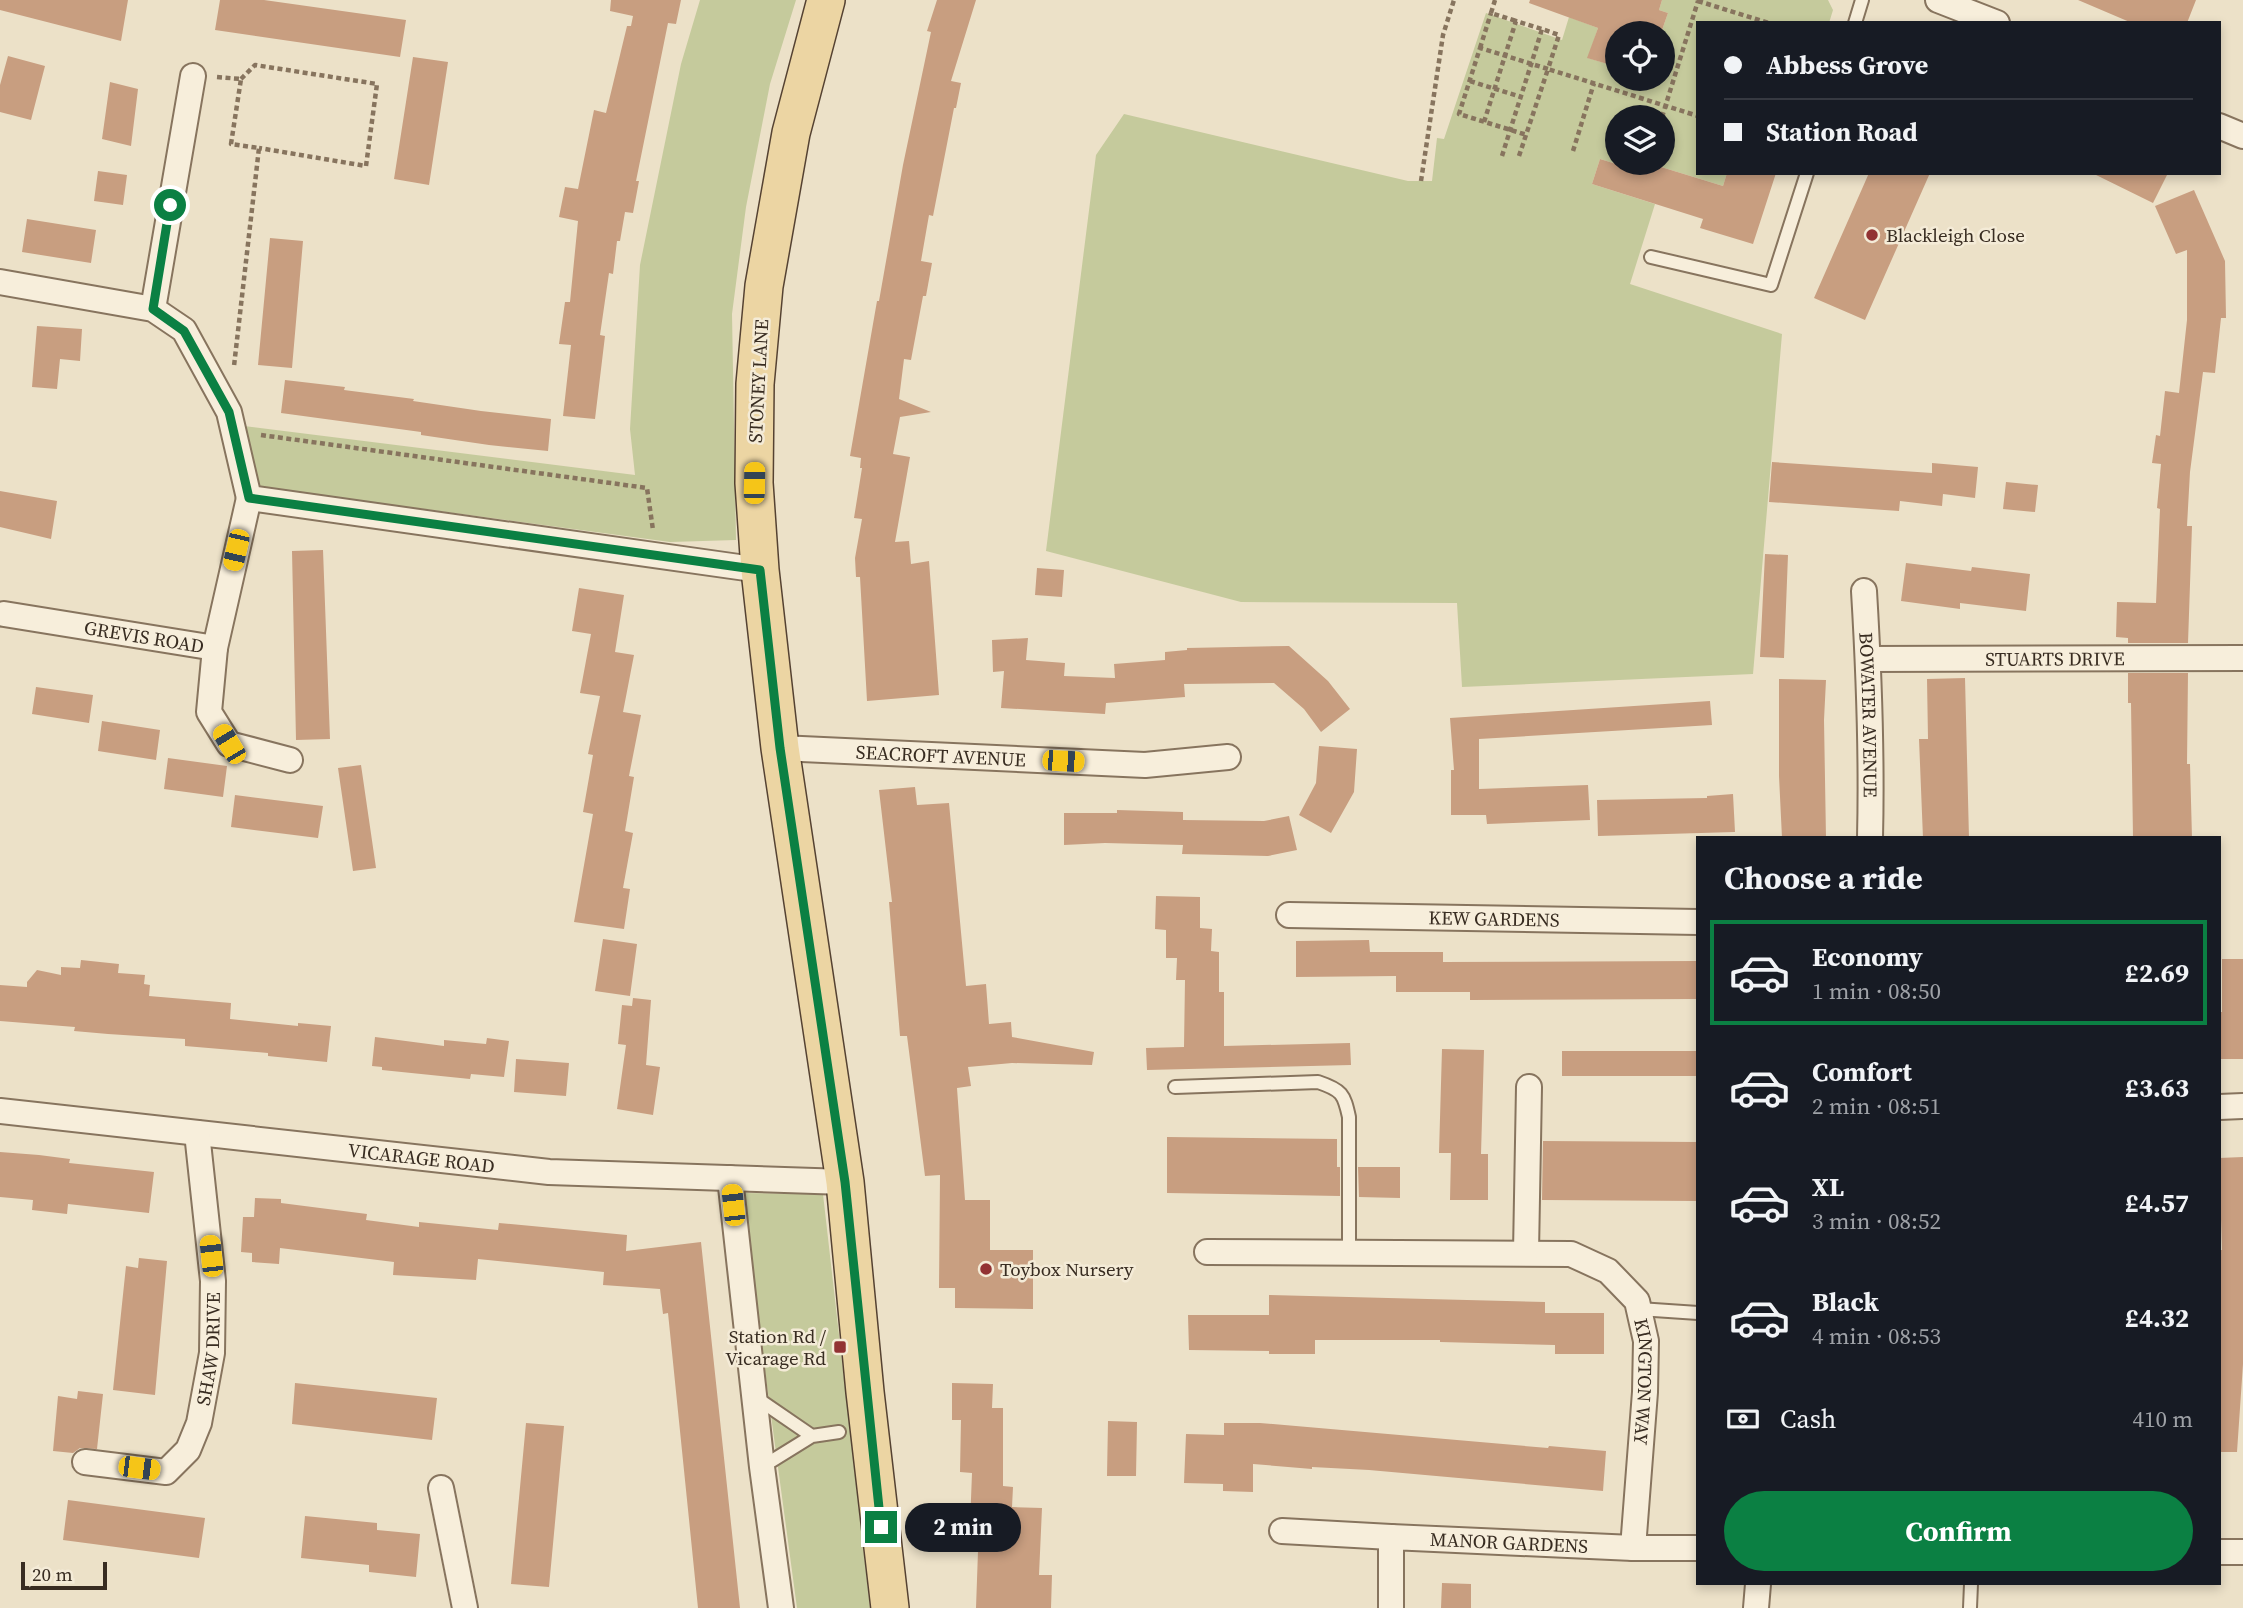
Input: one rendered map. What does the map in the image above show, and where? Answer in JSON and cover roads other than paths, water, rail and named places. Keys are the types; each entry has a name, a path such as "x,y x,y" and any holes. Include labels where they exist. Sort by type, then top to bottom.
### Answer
{"main road":[{"name":"STONEY LANE","path":"826,0 790,133 764,286 755,384 754,483 760,570 780,748 845,1182 865,1392 890,1608"}],"street":[{"path":"1938,0 1992,21"},
{"path":"153,309 193,76"},
{"path":"2221,127 2243,136"},
{"path":"0,282 153,309 184,331 231,422 249,498 760,570"},
{"name":"GREVIS ROAD","path":"4,614 215,648 249,498"},
{"name":"BOWATER AVENUE","path":"1864,591 1868,659 1870,836"},
{"path":"215,648 209,712 229,744 290,760"},
{"name":"STUARTS DRIVE","path":"1868,659 2243,658"},
{"name":"SEACROFT AVENUE","path":"780,748 1145,765 1228,757"},
{"name":"KEW GARDENS","path":"1289,915 1696,922"},
{"path":"1526,1252 1530,1087"},
{"path":"2221,1107 2243,1106"},
{"name":"VICARAGE ROAD","path":"0,1111 549,1172 845,1182"},
{"name":"SHAW DRIVE","path":"85,1462 166,1472 188,1450 199,1423 212,1353 213,1281 197,1133"},
{"path":"730,1178 762,1466 781,1608"},
{"name":"KINGTON WAY","path":"1207,1252 1571,1254 1608,1271 1637,1301 1646,1341 1645,1392 1633,1548"},
{"path":"441,1488 465,1608"},
{"name":"MANOR GARDENS","path":"1282,1531 1633,1548 1696,1548"},
{"path":"1391,1537 1391,1608"},
{"path":"2221,1552 2243,1552"},
{"path":"1756,1608 1758,1585"}],"lane":[{"path":"1856,21 1862,0"},
{"path":"1651,257 1771,285 1806,175"},
{"path":"1175,1087 1318,1082 1334,1088 1344,1096 1349,1117 1349,1252"},
{"path":"1639,1309 1696,1313"},
{"path":"754,1396 812,1436"},
{"path":"762,1466 812,1436 839,1432"},
{"path":"1970,1608 1971,1585"}],"place":[{"name":"Blackleigh Close","path":"1872,235"},
{"name":"Toybox Nursery","path":"986,1269"},
{"name":"Station Rd / Vicarage Rd","path":"840,1347"}]}
